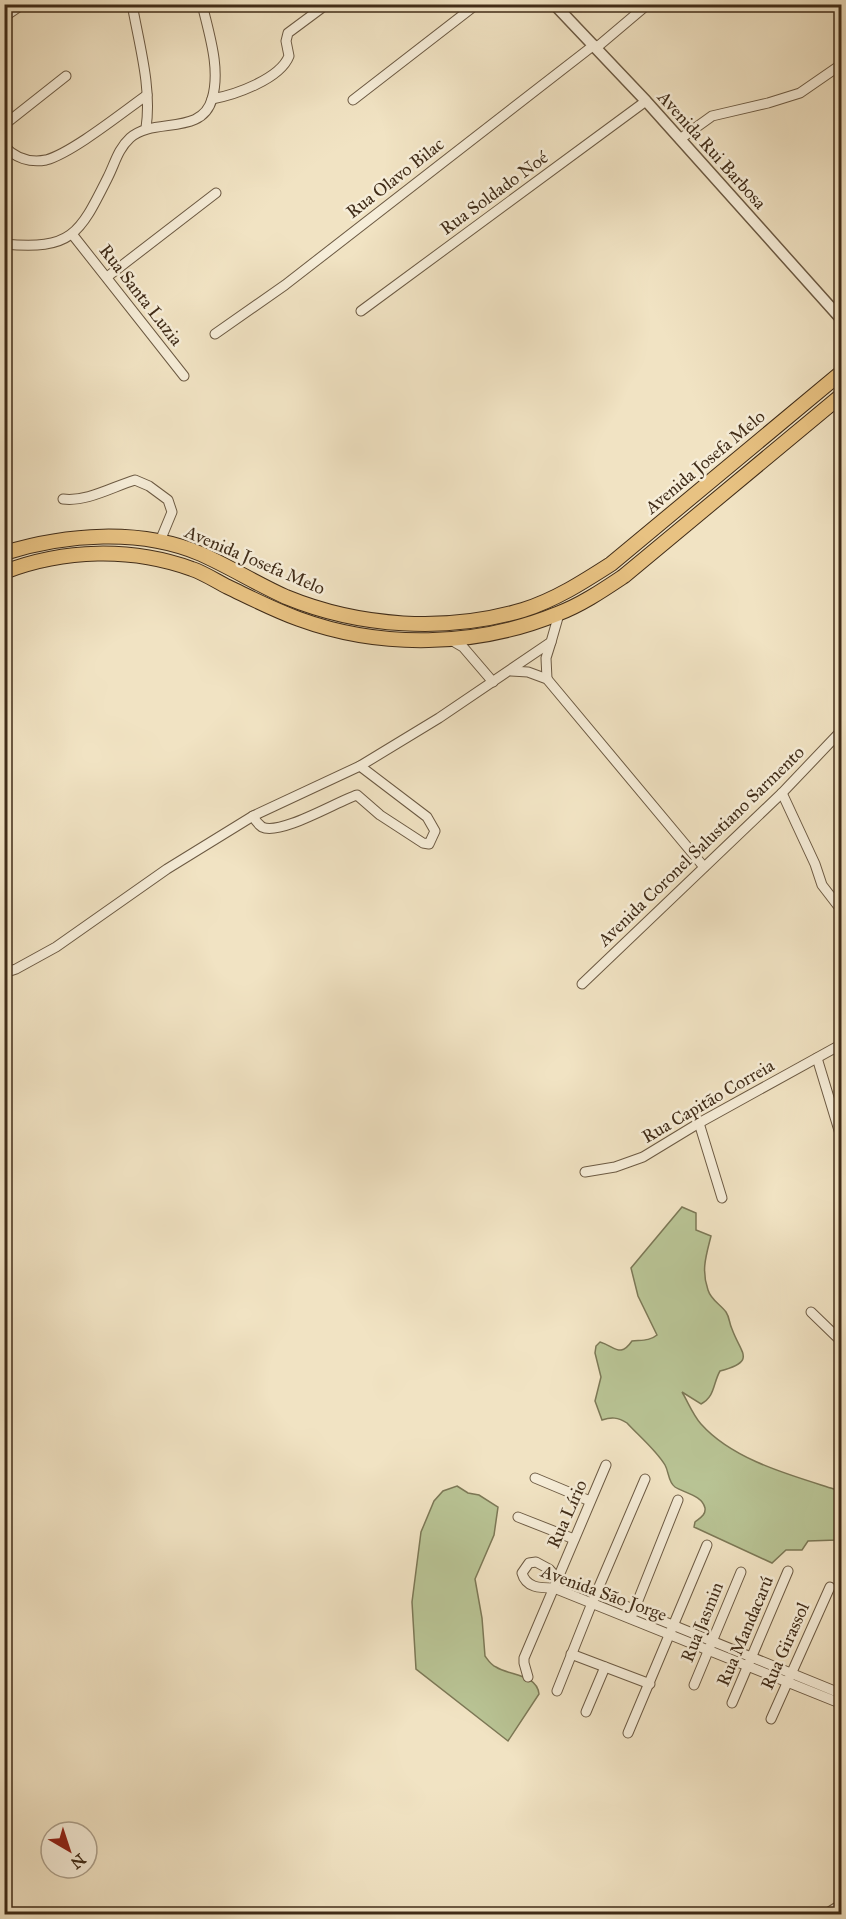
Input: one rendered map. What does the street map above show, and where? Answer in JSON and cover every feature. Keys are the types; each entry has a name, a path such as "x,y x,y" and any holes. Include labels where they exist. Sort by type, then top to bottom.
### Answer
{"main road":[{"name":"Avenida Josefa Melo","path":"4,553 31,545 70,538 124,538 160,542 199,553 285,596 340,614 390,622 421,624 460,622 523,610 552,599 611,564 842,372"},
{"name":"Avenida Josefa Melo","path":"4,572 57,557 115,553 161,560 193,569 271,608 345,632 383,638 429,640 501,632 559,614 590,599 624,576 842,395"}],"street":[{"path":"4,17 23,4"},
{"path":"132,4 147,95 146,128"},
{"path":"4,244 45,246 61,242 72,234 89,210 124,144 133,135 146,128 191,122 204,113 212,99 215,76 214,58 202,4"},
{"path":"212,99 248,88 281,69 289,56 286,40 292,30 327,4"},
{"path":"352,100 477,4"},
{"name":"Avenida Rui Barbosa","path":"554,4 646,101 842,320"},
{"name":"Rua Olavo Bilac","path":"215,334 285,285 648,4"},
{"path":"680,139 712,116 800,93 842,64"},
{"path":"4,125 66,76"},
{"path":"4,146 21,159 36,161 46,159 69,149 147,95"},
{"name":"Rua Soldado Noé","path":"361,311 646,101"},
{"path":"107,278 216,193"},
{"name":"Rua Santa Luzia","path":"72,234 184,375"},
{"path":"63,499 69,500 103,493 135,480 149,486 168,500 172,512 160,542"},
{"path":"547,679 546,658 559,614"},
{"path":"449,639 463,646 493,682"},
{"path":"4,973 56,947 166,869 253,816 360,766 439,718 551,642"},
{"path":"511,670 528,672 547,679 704,867"},
{"name":"Avenida Coronel Salustiano Sarmento","path":"582,984 782,793 842,730"},
{"path":"253,816 261,826 272,828 310,818 357,795 392,824 423,843 429,844 435,831 427,817 360,766"},
{"path":"782,793 815,864 822,885 842,911"},
{"name":"Rua Capitão Correia","path":"585,1172 632,1162 842,1044"},
{"path":"817,1058 841,1137"},
{"path":"699,1123 722,1198"},
{"path":"811,1312 842,1342"},
{"name":"Rua Lírio","path":"528,1677 524,1658 606,1465"},
{"path":"535,1478 590,1501"},
{"path":"557,1691 645,1479"},
{"path":"631,1618 678,1500"},
{"path":"518,1517 573,1539"},
{"path":"628,1733 707,1545"},
{"name":"Avenida São Jorge","path":"750,1662 709,1651 554,1588 531,1585 522,1573 529,1563 536,1562 549,1569 557,1578 713,1641 750,1662 827,1693 842,1704"},
{"name":"Rua Mandacarú","path":"732,1703 788,1571"},
{"name":"Rua Jasmin","path":"694,1685 741,1572"},
{"name":"Rua Girassol","path":"771,1719 830,1587"},
{"path":"571,1654 650,1684"},
{"path":"586,1712 605,1667"},
{"name":"Avenida São Jorge","path":"827,1693 842,1694"},
{"path":"826,1914 842,1904"}],"green space":[{"path":"682,1207 696,1213 696,1230 711,1236 705,1263 706,1283 711,1297 727,1314 743,1356 739,1364 720,1371 709,1398 701,1404 682,1392 701,1424 729,1447 763,1465 834,1489 841,1498 841,1537 837,1540 808,1541 802,1550 786,1550 772,1563 694,1527 695,1522 705,1513 700,1500 673,1485 661,1459 627,1423 614,1418 602,1420 595,1401 601,1377 595,1353 596,1346 600,1342 621,1350 632,1341 649,1339 657,1335 638,1296 631,1268"},
{"path":"457,1486 468,1493 479,1495 498,1507 494,1535 475,1579 482,1618 485,1656 494,1666 528,1679 537,1687 539,1694 508,1741 416,1669 412,1602 421,1532 434,1501 443,1491"}]}
